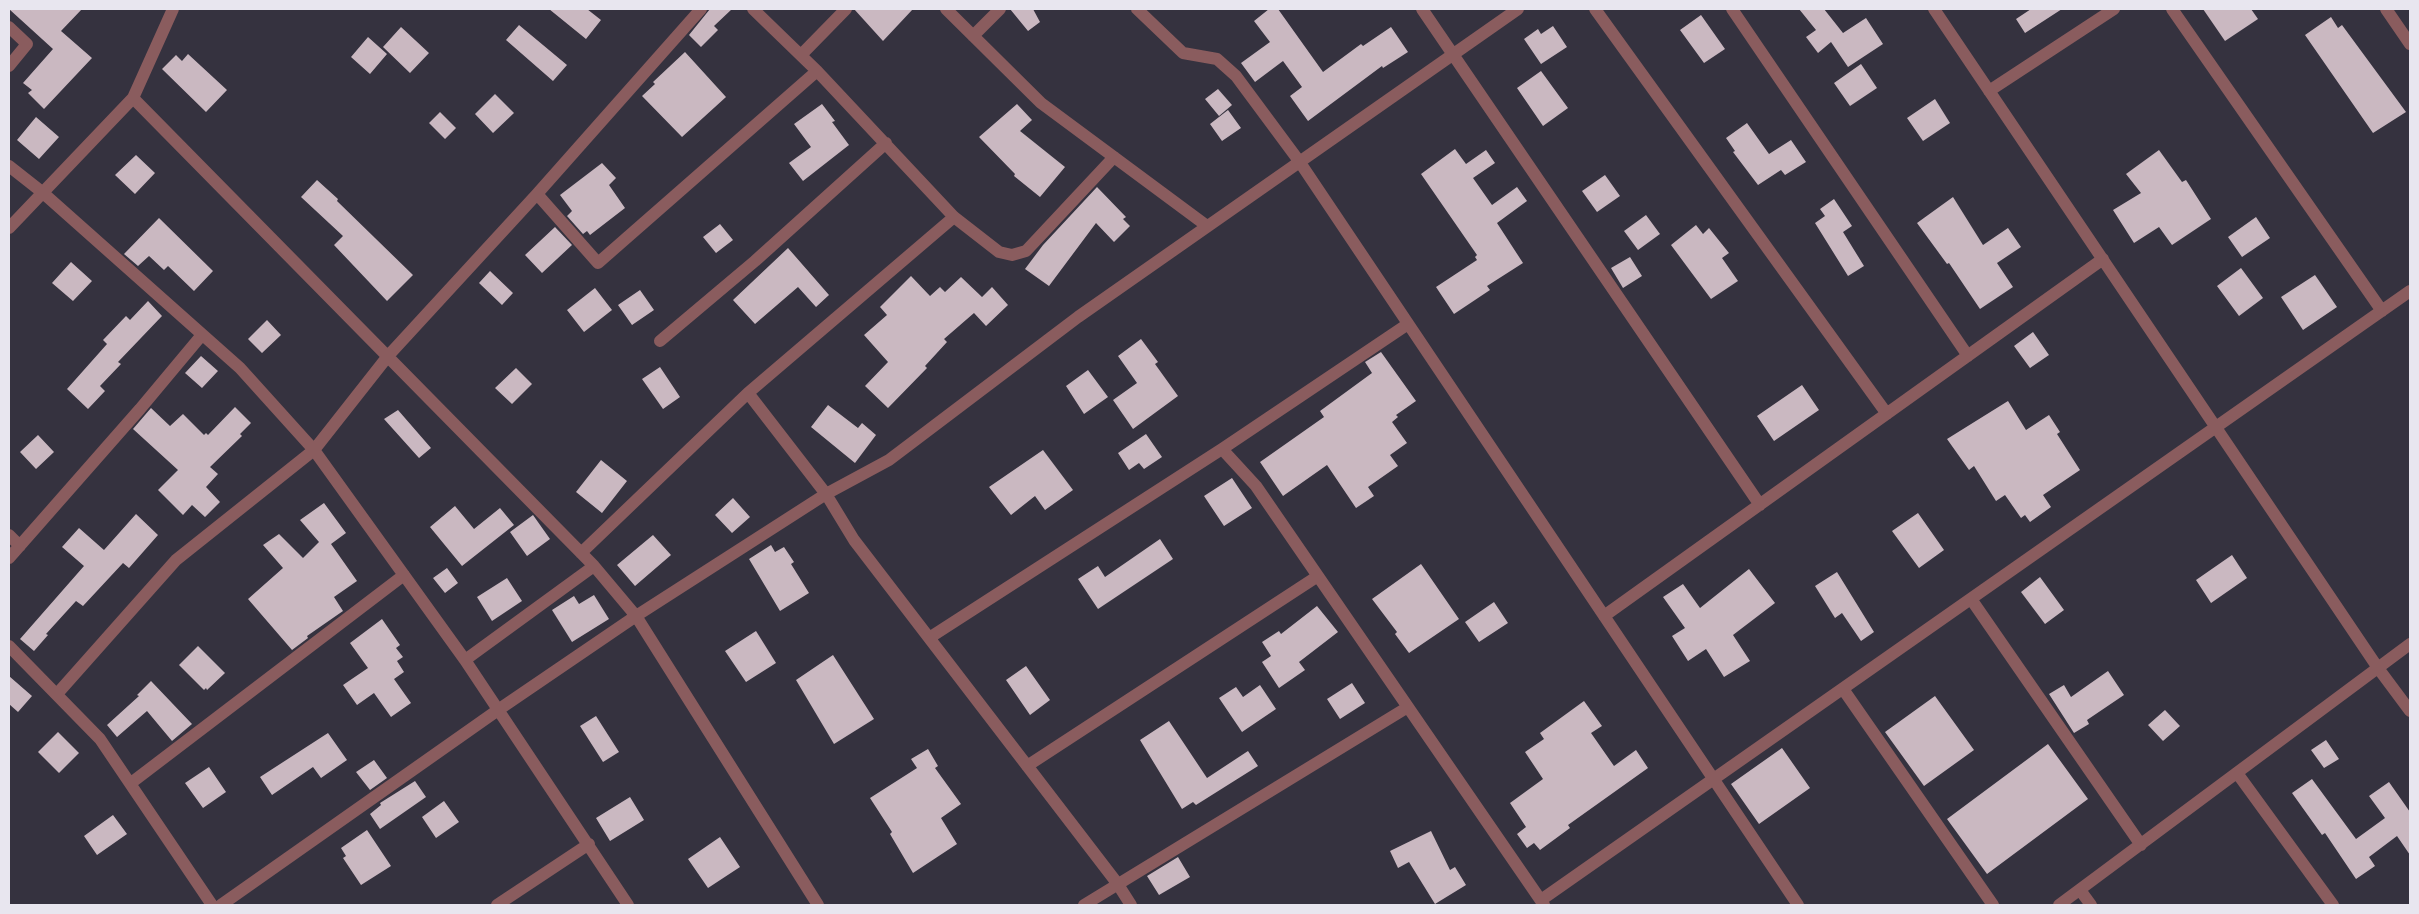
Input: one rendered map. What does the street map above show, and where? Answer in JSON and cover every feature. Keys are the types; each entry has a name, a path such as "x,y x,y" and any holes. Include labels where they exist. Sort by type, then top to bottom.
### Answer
{"street":[{"path":"9,228 133,98 173,9"},
{"path":"57,694 176,560 314,450 388,356 537,194 700,9"},
{"path":"753,9 886,142 954,217 1000,252 1012,255 1026,251 1114,157"},
{"path":"801,55 846,9"},
{"path":"946,9 1041,103 1208,226"},
{"path":"974,36 1000,9"},
{"path":"1137,9 1183,53 1216,59 1236,76 1299,161 1798,905"},
{"path":"1422,9 1760,505"},
{"path":"221,905 498,710 636,616 826,494 889,460 1078,317 1518,9"},
{"path":"1595,9 1887,414"},
{"path":"1732,9 1968,356"},
{"path":"1934,9 2378,668 2410,711"},
{"path":"1989,91 2114,9"},
{"path":"2172,9 2382,311"},
{"path":"2386,9 2410,44"},
{"path":"9,27 27,44 9,66"},
{"path":"537,194 598,263 817,71"},
{"path":"133,98 594,566 636,616 818,905"},
{"path":"660,341 755,261 886,142"},
{"path":"9,166 42,192 201,336 240,368 314,450 466,660 628,905"},
{"path":"581,553 748,393 954,217"},
{"path":"1604,616 2103,259"},
{"path":"1222,449 1256,486 1542,903 1714,779 2410,291"},
{"path":"929,638 1222,449 1408,324"},
{"path":"9,558 140,409 201,336"},
{"path":"748,393 826,494 854,540 1117,883 1131,905"},
{"path":"9,535 20,546"},
{"path":"466,660 594,566"},
{"path":"132,783 404,575"},
{"path":"1027,766 1318,576"},
{"path":"1970,599 2141,845"},
{"path":"2059,905 2410,644"},
{"path":"9,646 100,739 132,783 212,905"},
{"path":"1843,689 1993,905"},
{"path":"1084,905 1117,883 1408,707"},
{"path":"2237,773 2333,905"},
{"path":"497,905 589,844"},
{"path":"2080,890 2091,905"}],"building":[{"path":"9,9 82,9 61,31 92,58 44,109 28,93 32,90 23,83 53,49"},
{"path":"549,9 587,9 601,20 586,39"},
{"path":"710,9 732,9 714,26 718,30 701,47 689,35"},
{"path":"854,9 913,9 883,41"},
{"path":"1010,9 1033,9 1040,22 1028,31"},
{"path":"1269,9 1278,9 1323,72 1361,44 1363,46 1391,27 1408,52 1383,68 1382,66 1308,121 1290,96 1302,87 1283,61 1255,82 1241,63 1270,42 1254,21"},
{"path":"1799,9 1824,9 1843,33 1866,18 1883,44 1848,67 1831,42 1818,53 1806,37 1816,30"},
{"path":"2031,9 2062,9 2025,33 2016,19"},
{"path":"2203,9 2251,9 2258,19 2225,41"},
{"path":"1701,15 1725,49 1704,63 1680,30"},
{"path":"2331,17 2338,28 2342,25 2406,112 2373,133 2305,35"},
{"path":"519,25 567,65 553,81 506,40"},
{"path":"1553,26 1567,47 1541,64 1524,39 1538,29 1541,34"},
{"path":"401,27 429,53 410,73 383,47"},
{"path":"368,37 387,54 370,74 351,57"},
{"path":"685,52 726,97 682,137 642,96 655,84 653,82"},
{"path":"188,54 227,90 206,112 162,69 176,55 182,61"},
{"path":"1861,64 1877,88 1850,106 1834,83"},
{"path":"1541,71 1568,108 1543,126 1517,88"},
{"path":"1218,89 1232,105 1219,116 1205,99"},
{"path":"495,94 514,113 493,133 475,114"},
{"path":"1935,99 1950,123 1923,141 1907,118"},
{"path":"822,104 835,121 832,122 849,145 803,181 789,163 811,147 794,124"},
{"path":"1017,104 1032,120 1020,131 1065,167 1040,197 1014,176 1015,174 979,137"},
{"path":"1228,110 1241,128 1222,141 1210,124"},
{"path":"440,112 456,128 445,139 429,123"},
{"path":"36,117 59,137 39,159 17,140"},
{"path":"1747,123 1769,154 1791,140 1806,162 1785,175 1781,170 1758,185 1733,152 1735,151 1726,138"},
{"path":"1455,149 1466,164 1486,150 1495,163 1473,178 1492,205 1517,187 1527,201 1497,223 1523,263 1487,286 1490,290 1454,314 1436,287 1477,260 1475,257 1477,255 1421,174"},
{"path":"2159,150 2182,182 2186,180 2211,219 2172,245 2159,227 2134,243 2113,210 2141,193 2126,174"},
{"path":"136,155 155,173 135,194 115,175"},
{"path":"602,163 616,178 609,185 625,208 590,235 587,231 583,234 567,216 572,211 560,195"},
{"path":"1605,175 1620,196 1597,212 1582,191"},
{"path":"317,180 413,275 387,301 334,245 343,236 301,197"},
{"path":"1097,187 1126,217 1123,219 1130,226 1114,242 1096,223 1049,286 1025,269 1043,245"},
{"path":"1953,197 1983,245 2008,228 2021,247 1997,263 2013,287 1980,309 1949,263 1947,264 1917,223"},
{"path":"1834,199 1852,226 1843,232 1864,266 1848,276 1815,223 1825,216 1820,209"},
{"path":"1646,215 1660,234 1638,250 1624,231"},
{"path":"2256,217 2270,238 2242,257 2228,237"},
{"path":"159,218 213,271 194,291 168,266 164,270 149,256 138,266 124,254"},
{"path":"720,224 733,240 716,253 703,237"},
{"path":"1696,225 1703,234 1709,228 1729,253 1722,258 1738,281 1711,299 1671,245"},
{"path":"555,227 572,245 542,273 525,255"},
{"path":"788,248 829,295 816,307 798,287 755,324 733,300"},
{"path":"1630,257 1642,276 1623,288 1611,268"},
{"path":"71,262 92,281 73,301 52,283"},
{"path":"2241,268 2263,298 2239,316 2217,286"},
{"path":"490,271 513,293 502,305 479,283"},
{"path":"2315,275 2337,307 2303,330 2281,297"},
{"path":"911,276 930,296 940,287 945,292 961,277 982,297 992,287 1008,305 986,326 974,313 944,339 947,342 925,366 927,368 888,408 865,386 888,362 864,335 887,315 880,307"},
{"path":"595,288 612,310 584,332 567,310"},
{"path":"640,290 654,310 632,325 618,305"},
{"path":"148,301 162,316 118,362 121,364 100,386 105,391 88,409 67,389 107,344 103,340 126,316 130,320"},
{"path":"267,320 281,335 262,353 248,339"},
{"path":"2033,332 2049,355 2030,368 2014,346"},
{"path":"1141,339 1158,362 1155,364 1178,396 1133,429 1113,400 1137,383 1118,356"},
{"path":"1381,352 1416,401 1396,415 1398,417 1392,422 1407,443 1390,455 1398,466 1368,487 1374,496 1356,508 1327,465 1283,496 1260,462 1324,417 1320,411 1372,373 1365,362"},
{"path":"201,356 218,371 202,388 185,373"},
{"path":"660,367 680,397 663,409 642,379"},
{"path":"516,368 532,384 512,404 495,388"},
{"path":"1088,370 1108,397 1084,414 1066,386"},
{"path":"1802,385 1819,410 1774,441 1757,416"},
{"path":"2008,401 2026,430 2049,415 2060,432 2057,434 2080,470 2043,495 2051,507 2030,522 2025,515 2021,518 2005,495 1996,501 1974,466 1969,470 1947,439"},
{"path":"828,405 858,428 862,423 876,435 855,463 811,427"},
{"path":"235,407 251,423 240,434 242,436 210,467 218,474 206,487 220,502 205,517 192,505 183,515 158,490 178,470 133,429 151,408 170,426 183,414 204,435 206,433 208,435"},
{"path":"398,410 431,448 419,458 384,419"},
{"path":"1146,434 1162,457 1144,469 1139,463 1129,470 1118,453"},
{"path":"38,435 54,452 36,469 20,452"},
{"path":"1043,450 1073,490 1045,510 1035,496 1011,515 989,487"},
{"path":"601,460 627,481 602,513 576,492"},
{"path":"1232,478 1252,508 1224,526 1204,496"},
{"path":"733,498 750,517 732,533 715,515"},
{"path":"324,503 346,533 331,544 357,581 334,597 343,611 307,636 308,638 292,650 248,599 283,568 263,545 279,534 303,558 319,542 300,520"},
{"path":"455,506 474,529 500,508 514,525 462,566 430,527"},
{"path":"1918,513 1944,550 1919,568 1892,531"},
{"path":"136,514 158,535 129,568 123,563 83,606 76,601 46,634 48,635 34,651 20,639 84,566 62,547 79,528 104,550"},
{"path":"533,515 550,539 527,556 510,532"},
{"path":"653,535 671,555 635,586 617,565"},
{"path":"1160,539 1173,559 1098,609 1078,579 1098,566 1105,577"},
{"path":"771,545 775,552 784,547 794,562 791,564 809,593 780,611 749,559"},
{"path":"2232,555 2247,578 2211,603 2196,580"},
{"path":"1421,564 1459,619 1409,653 1395,634 1397,632 1372,599"},
{"path":"447,568 458,583 445,593 433,578"},
{"path":"1749,569 1775,603 1733,635 1750,661 1724,677 1706,649 1688,661 1672,636 1685,628 1663,597 1683,584 1700,608"},
{"path":"1837,572 1874,632 1861,641 1842,613 1835,618 1815,586"},
{"path":"2040,577 2064,610 2045,624 2021,592"},
{"path":"507,578 522,601 492,621 477,597"},
{"path":"594,595 609,619 572,642 552,610 574,596 579,604"},
{"path":"1494,602 1508,623 1479,642 1465,622"},
{"path":"1317,606 1338,632 1299,662 1305,670 1279,688 1262,662 1271,656 1262,642 1279,631 1281,634"},
{"path":"382,619 400,645 396,648 403,657 397,661 404,672 394,679 411,703 391,717 374,693 357,705 343,685 368,668 350,643"},
{"path":"756,631 776,663 746,682 725,651"},
{"path":"198,646 225,673 207,690 206,688 204,690 179,665"},
{"path":"833,655 874,719 834,744 796,680"},
{"path":"1026,666 1050,700 1030,715 1006,680"},
{"path":"2108,671 2124,695 2087,720 2089,724 2074,733 2049,694 2064,685 2071,697"},
{"path":"9,676 32,696 18,712 9,704"},
{"path":"151,681 192,724 172,741 147,711 117,737 107,725 139,696 137,695"},
{"path":"1352,683 1365,703 1340,719 1327,699"},
{"path":"1260,685 1276,709 1242,732 1219,698 1236,687 1243,697"},
{"path":"1935,696 1974,750 1924,786 1885,732"},
{"path":"1584,701 1602,726 1591,733 1614,766 1636,750 1648,768 1568,825 1570,828 1540,850 1534,843 1527,848 1517,834 1526,827 1510,803 1543,779 1525,752 1544,739 1540,733"},
{"path":"2165,710 2180,726 2163,741 2148,725"},
{"path":"596,716 619,752 603,762 580,726"},
{"path":"1169,721 1207,778 1248,751 1258,766 1196,805 1193,802 1182,809 1140,740"},
{"path":"58,732 79,753 59,773 38,752"},
{"path":"328,733 347,760 321,778 313,767 272,795 260,777"},
{"path":"2326,740 2339,759 2324,768 2311,750"},
{"path":"2048,744 2088,799 1987,874 1947,819"},
{"path":"1782,748 1810,788 1759,824 1731,784"},
{"path":"928,749 938,766 935,768 961,804 941,818 957,844 913,873 890,834 892,832 870,798 917,768 911,759"},
{"path":"374,760 387,778 370,790 356,772"},
{"path":"209,767 226,792 203,808 185,783"},
{"path":"2312,779 2356,839 2385,818 2369,796 2389,782 2410,812 2410,855 2397,836 2369,857 2375,866 2356,879 2325,833 2322,835 2292,793"},
{"path":"415,781 426,797 380,829 370,814 381,805 380,803"},
{"path":"630,797 644,820 610,841 596,818"},
{"path":"444,801 459,822 436,838 422,817"},
{"path":"113,815 127,834 97,855 84,836"},
{"path":"367,830 391,866 361,885 343,858 346,856 341,848"},
{"path":"1431,831 1450,870 1455,867 1466,885 1435,904 1409,862 1398,868 1390,851"},
{"path":"720,837 740,867 708,888 688,859"},
{"path":"1178,857 1190,877 1159,895 1147,876"}]}
